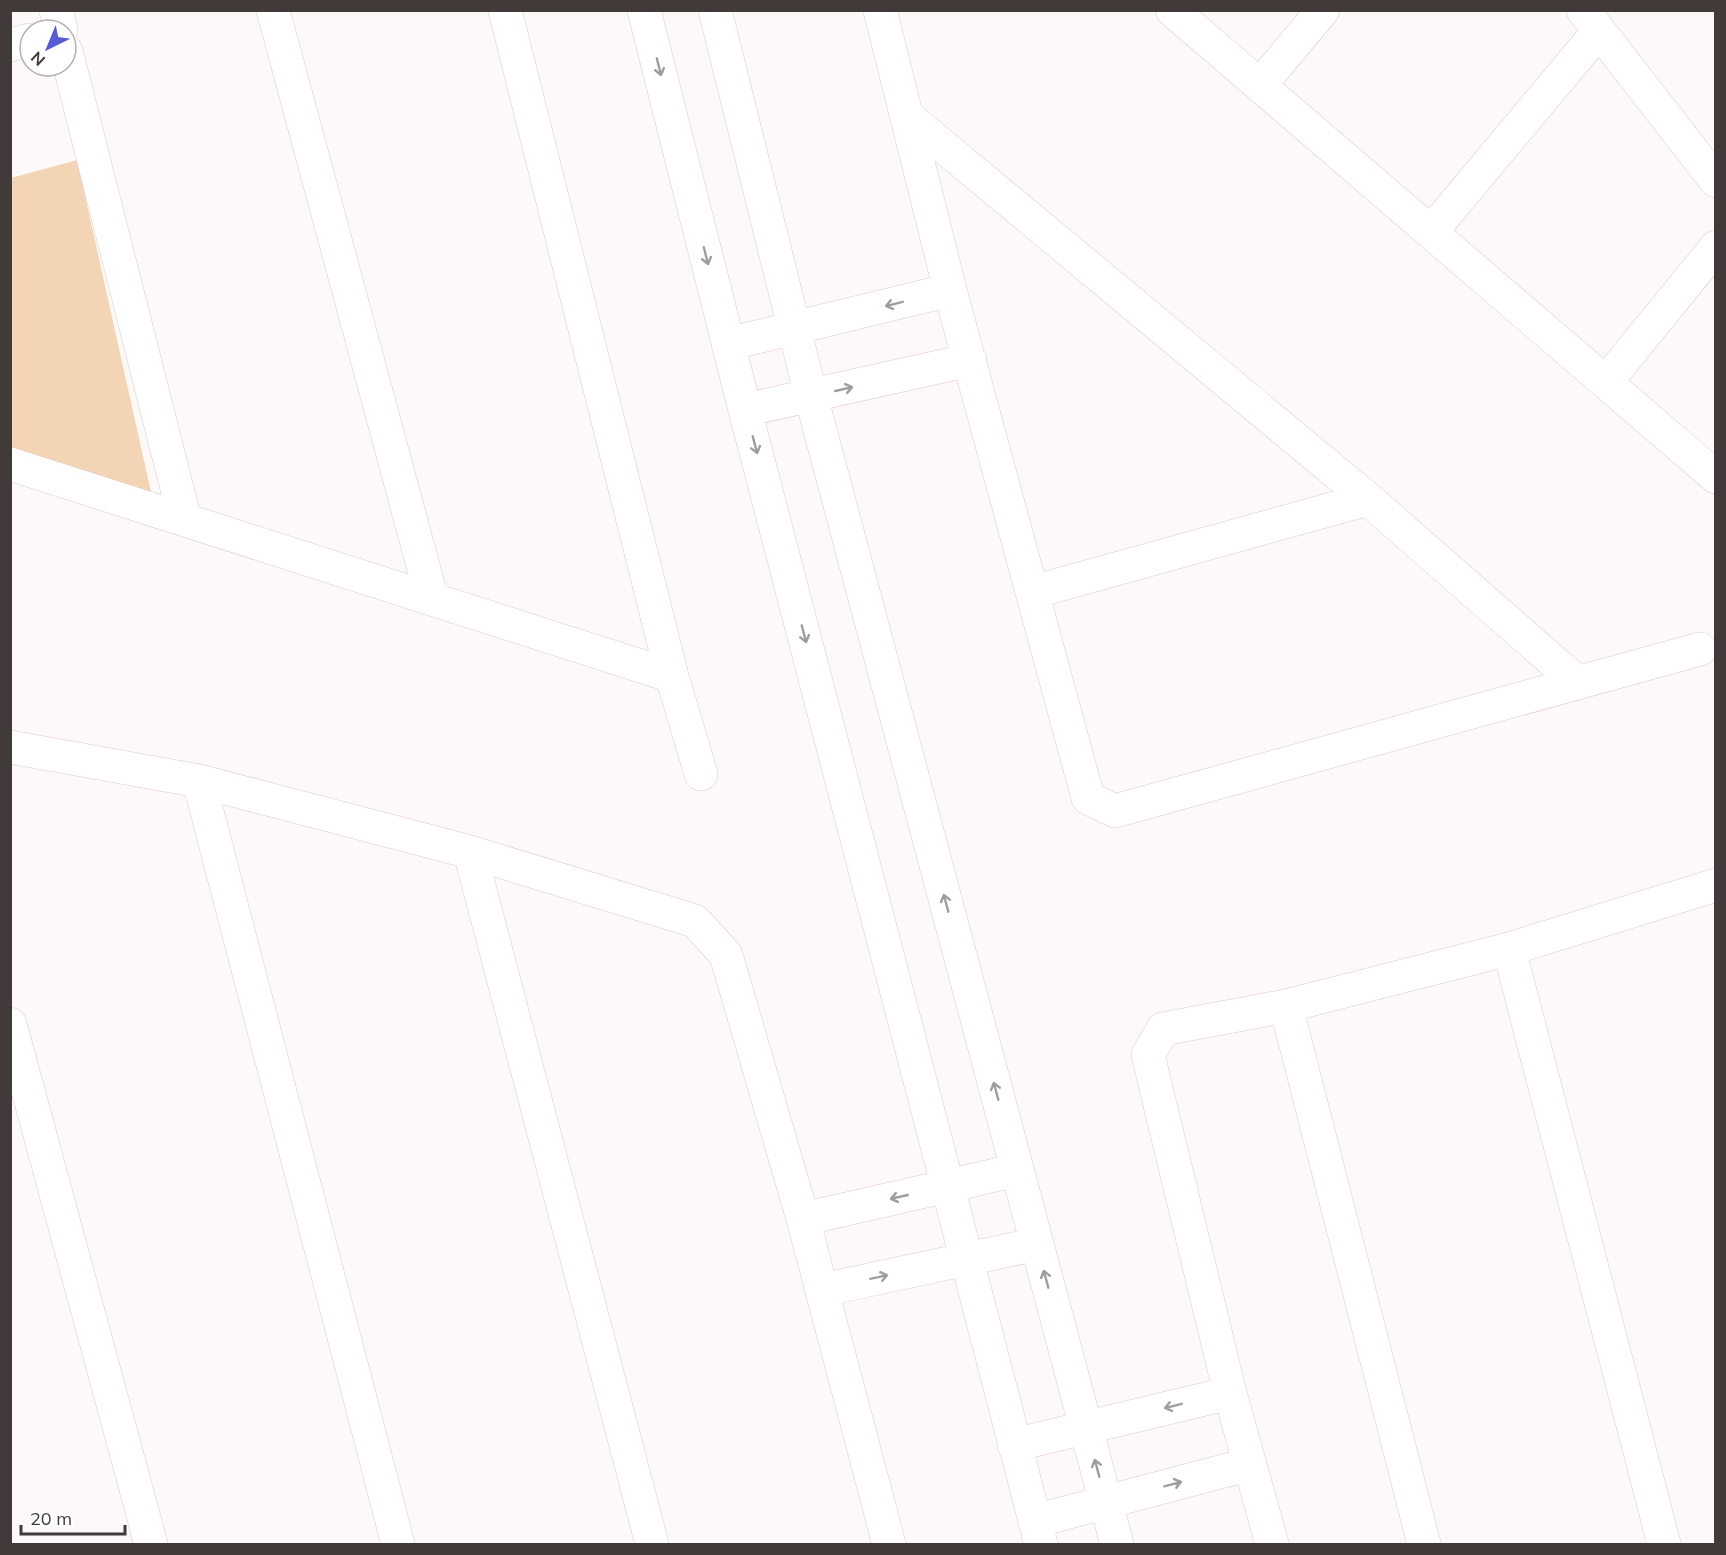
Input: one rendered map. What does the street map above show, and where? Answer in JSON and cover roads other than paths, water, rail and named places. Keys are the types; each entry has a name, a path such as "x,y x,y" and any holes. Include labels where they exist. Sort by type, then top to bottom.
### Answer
{"street":[{"path":"273,10 432,599"},
{"path":"505,10 672,676 701,774"},
{"path":"644,10 728,344 1038,1533 1106,1501 1251,1464"},
{"path":"715,10 794,328 1036,1244 1118,1545"},
{"path":"880,10 950,290 1088,798 1115,811 1700,649"},
{"path":"1172,10 1261,84 1716,477"},
{"path":"1261,84 1323,10"},
{"path":"1431,232 1591,21 1716,181"},
{"path":"73,78 185,520"},
{"path":"908,117 1368,499 1578,683"},
{"path":"1606,382 1716,247"},
{"path":"728,344 950,290"},
{"path":"746,410 970,360"},
{"path":"10,464 672,676"},
{"path":"1033,592 1368,499"},
{"path":"10,747 199,781 470,852 695,921 726,955 803,1219 889,1545"},
{"path":"199,781 398,1545"},
{"path":"470,852 652,1545"},
{"path":"1272,1545 1230,1392 1148,1055 1163,1029 1286,1006 1509,949 1716,885"},
{"path":"1509,949 1664,1545"},
{"path":"1286,1006 1424,1545"},
{"path":"10,1024 151,1545"},
{"path":"803,1219 1017,1170"},
{"path":"822,1290 1036,1244"},
{"path":"1014,1445 1230,1392"}]}
